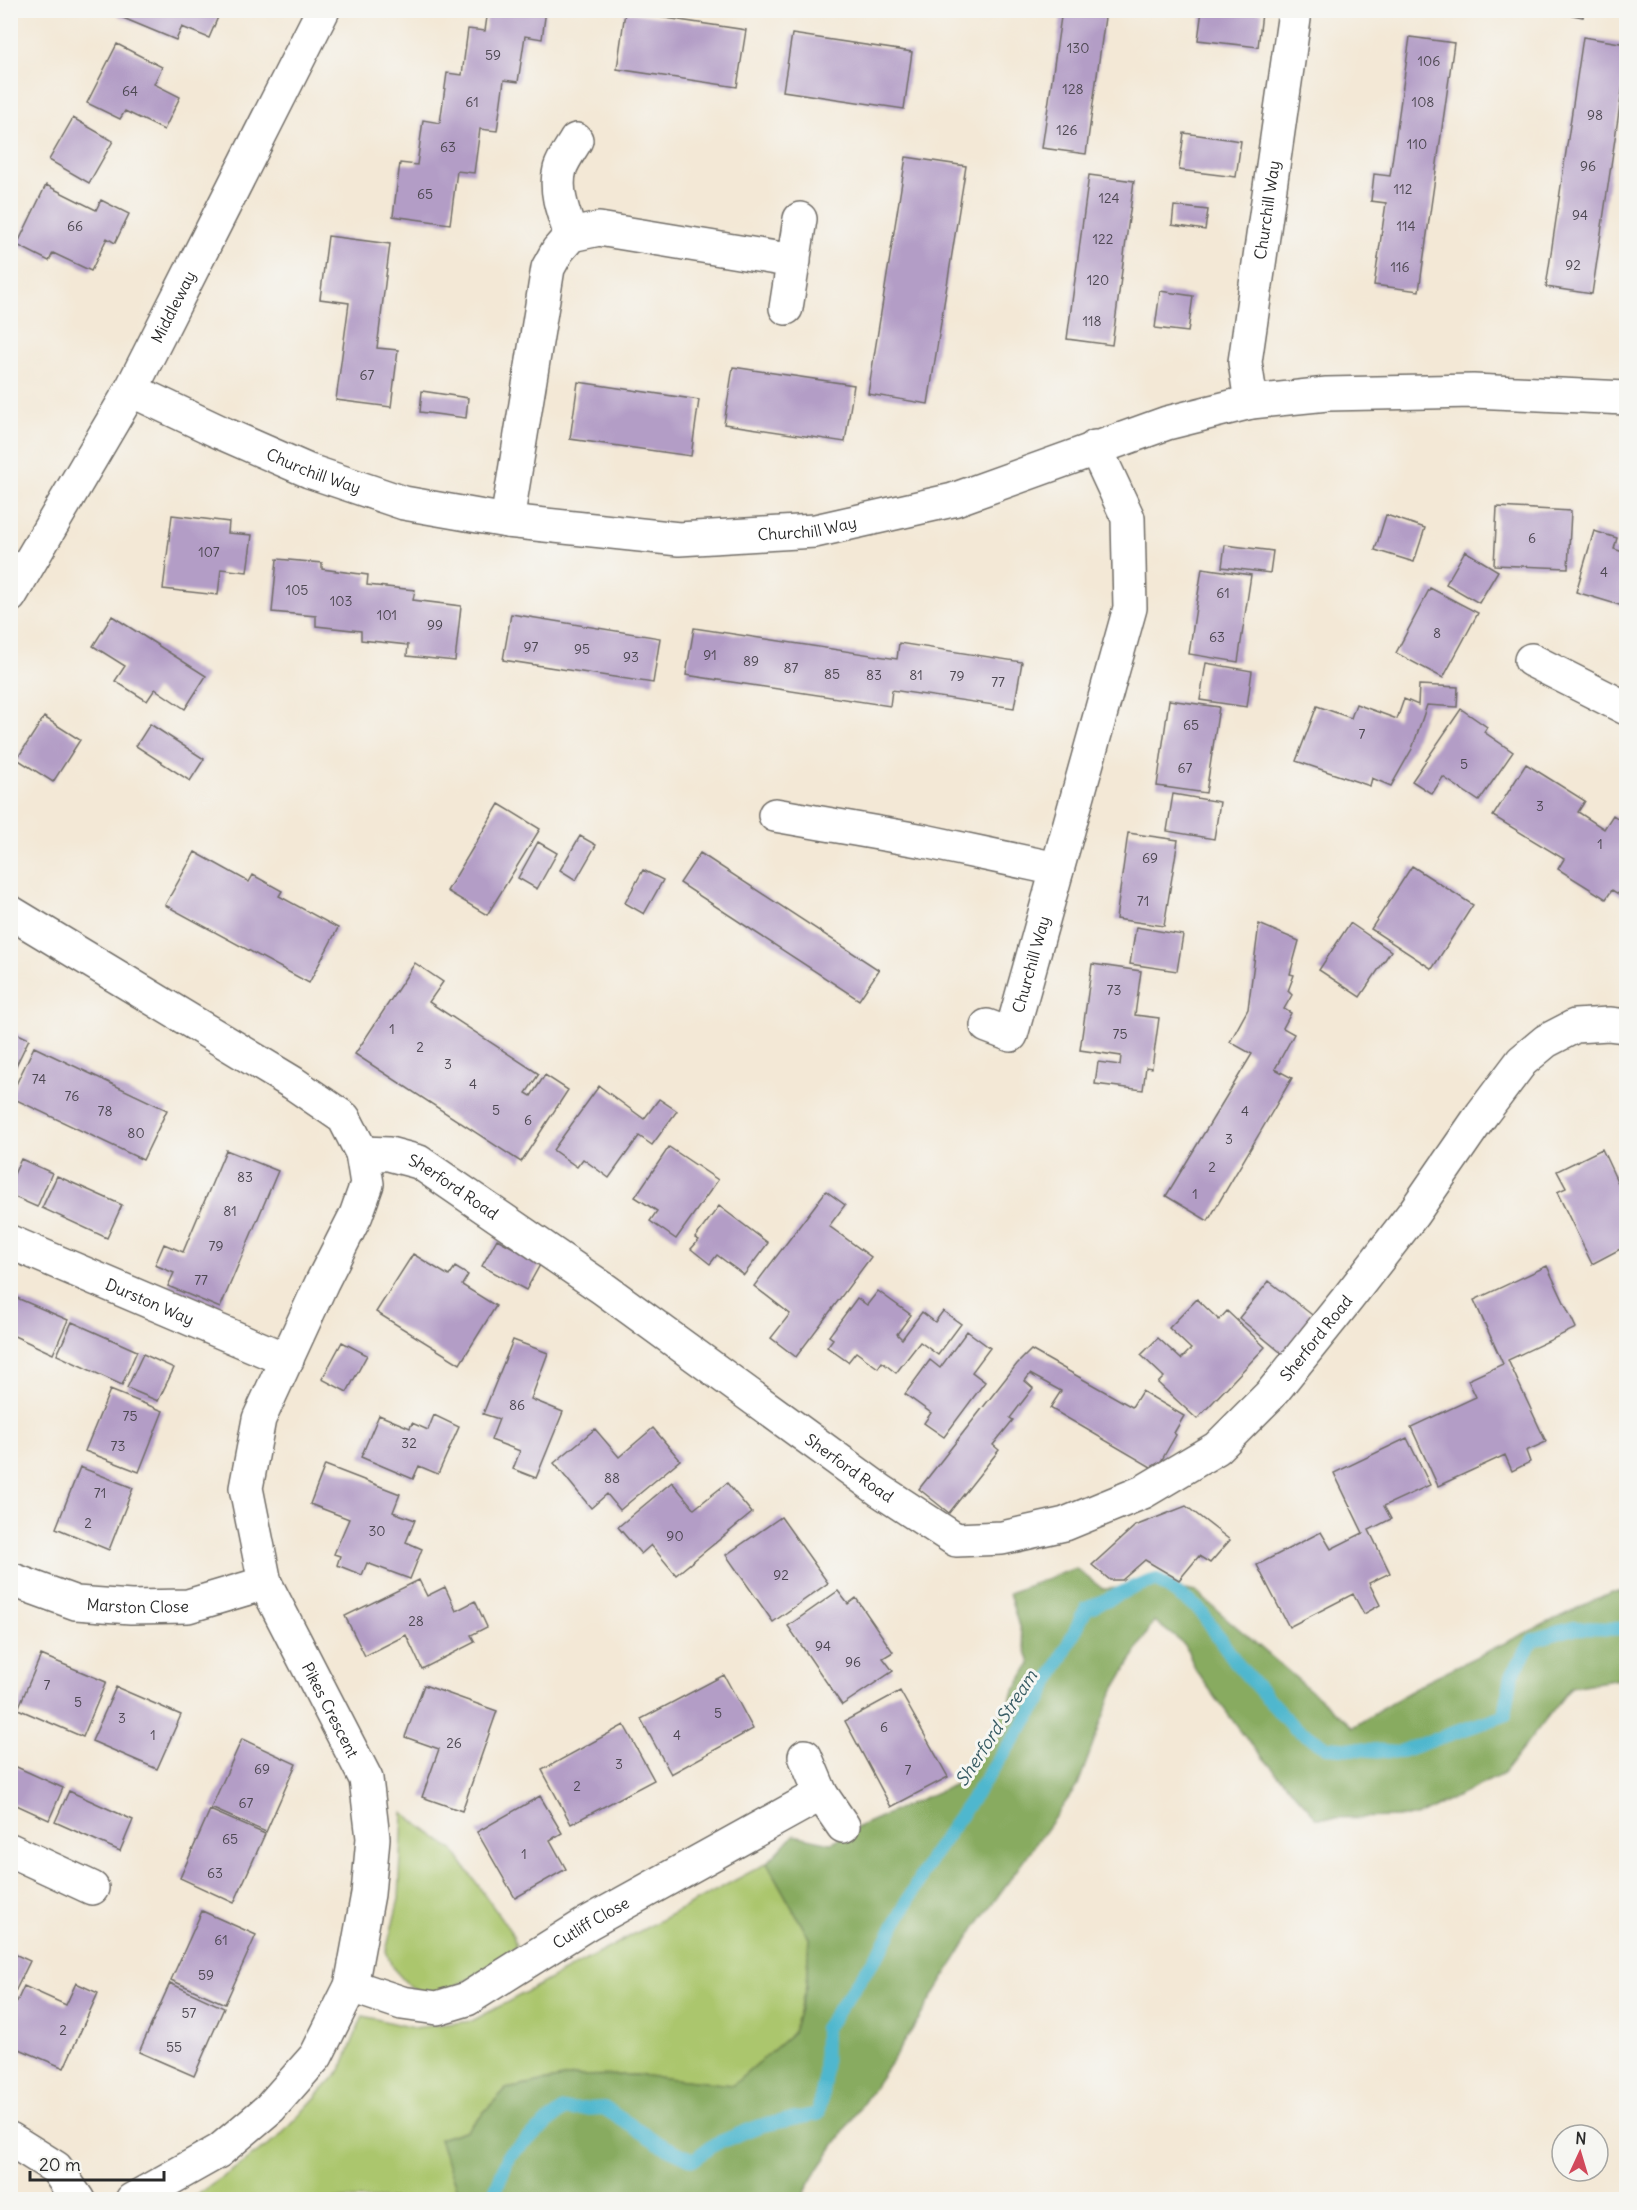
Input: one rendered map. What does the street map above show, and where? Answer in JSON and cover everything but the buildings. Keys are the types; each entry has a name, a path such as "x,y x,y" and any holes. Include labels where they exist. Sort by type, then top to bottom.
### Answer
{"street":[{"name":"Middleway","path":"10,596 130,390 323,10"},
{"name":"Churchill Way","path":"1251,402 1245,362 1294,19"},
{"path":"571,235 562,210 559,190 560,169 576,140"},
{"path":"786,308 800,219"},
{"path":"507,521 548,268 558,250 571,235 599,229 794,261"},
{"name":"Churchill Way","path":"130,390 309,471 404,503 507,521 679,539 815,531 953,500 1167,423 1251,402 1327,394 1473,391 1626,398"},
{"name":"Churchill Way","path":"987,1026 1011,1035 1130,608 1128,518 1095,447"},
{"path":"1531,660 1626,708"},
{"path":"775,815 924,841 1057,869"},
{"path":"10,912 293,1083 344,1118 362,1153"},
{"name":"Sherford Road","path":"362,1153 389,1154 419,1162 604,1289 881,1491 956,1540 1002,1539 1065,1524 1143,1492 1217,1448 1271,1394 1348,1298 1413,1214 1482,1114 1522,1061 1546,1041 1575,1026 1610,1024 1626,1026"},
{"name":"Pikes Crescent","path":"132,2199 219,2151 270,2108 316,2056 351,1986 368,1894 373,1838 366,1779 265,1583 246,1488 259,1419 322,1282 356,1215 367,1184 362,1153"},
{"name":"Durston Way","path":"10,1242 287,1360"},
{"name":"Marston Close","path":"10,1579 76,1603 131,1607 188,1606 265,1583"},
{"path":"805,1756 821,1794 843,1826"},
{"name":"Cutliff Close","path":"351,1986 402,2002 437,2008 467,1999 588,1923 821,1794"},
{"path":"10,1850 92,1888"},
{"path":"10,2139 56,2168 78,2199"}],"green space":[{"path":"1075,1568 1103,1589 1162,1586 1196,1592 1353,1727 1430,1679 1611,1592 1626,1592 1626,1678 1571,1687 1503,1774 1416,1817 1317,1818 1248,1741 1196,1671 1185,1645 1154,1621 1112,1693 1078,1785 975,1928 902,2046 819,2168 801,2199 456,2199 458,2193 439,2139 467,2130 506,2089 574,2076 636,2075 733,2085 793,2033 806,1987 809,1938 767,1863 794,1835 831,1843 858,1827 962,1781 1030,1664 1009,1593"},
{"path":"403,1813 454,1851 513,1935 516,1946 470,1979 431,1996 409,1986 392,1967 386,1951 399,1899"},
{"path":"767,1863 809,1938 806,1987 793,2033 733,2085 636,2075 574,2076 506,2089 467,2130 439,2139 458,2193 456,2199 190,2200 277,2139 341,2070 363,2016 413,2028 472,2021"}],"waterway":[{"name":"Sherford Stream","path":"492,2200 509,2155 563,2110 604,2108 660,2144 693,2160 715,2144 759,2126 818,2114 824,2083 825,2028 883,1947 931,1858 1039,1702 1086,1609 1139,1585 1157,1580 1199,1609 1238,1665 1293,1727 1327,1747 1399,1752 1505,1715 1512,1675 1533,1640 1574,1628 1626,1629"}]}
